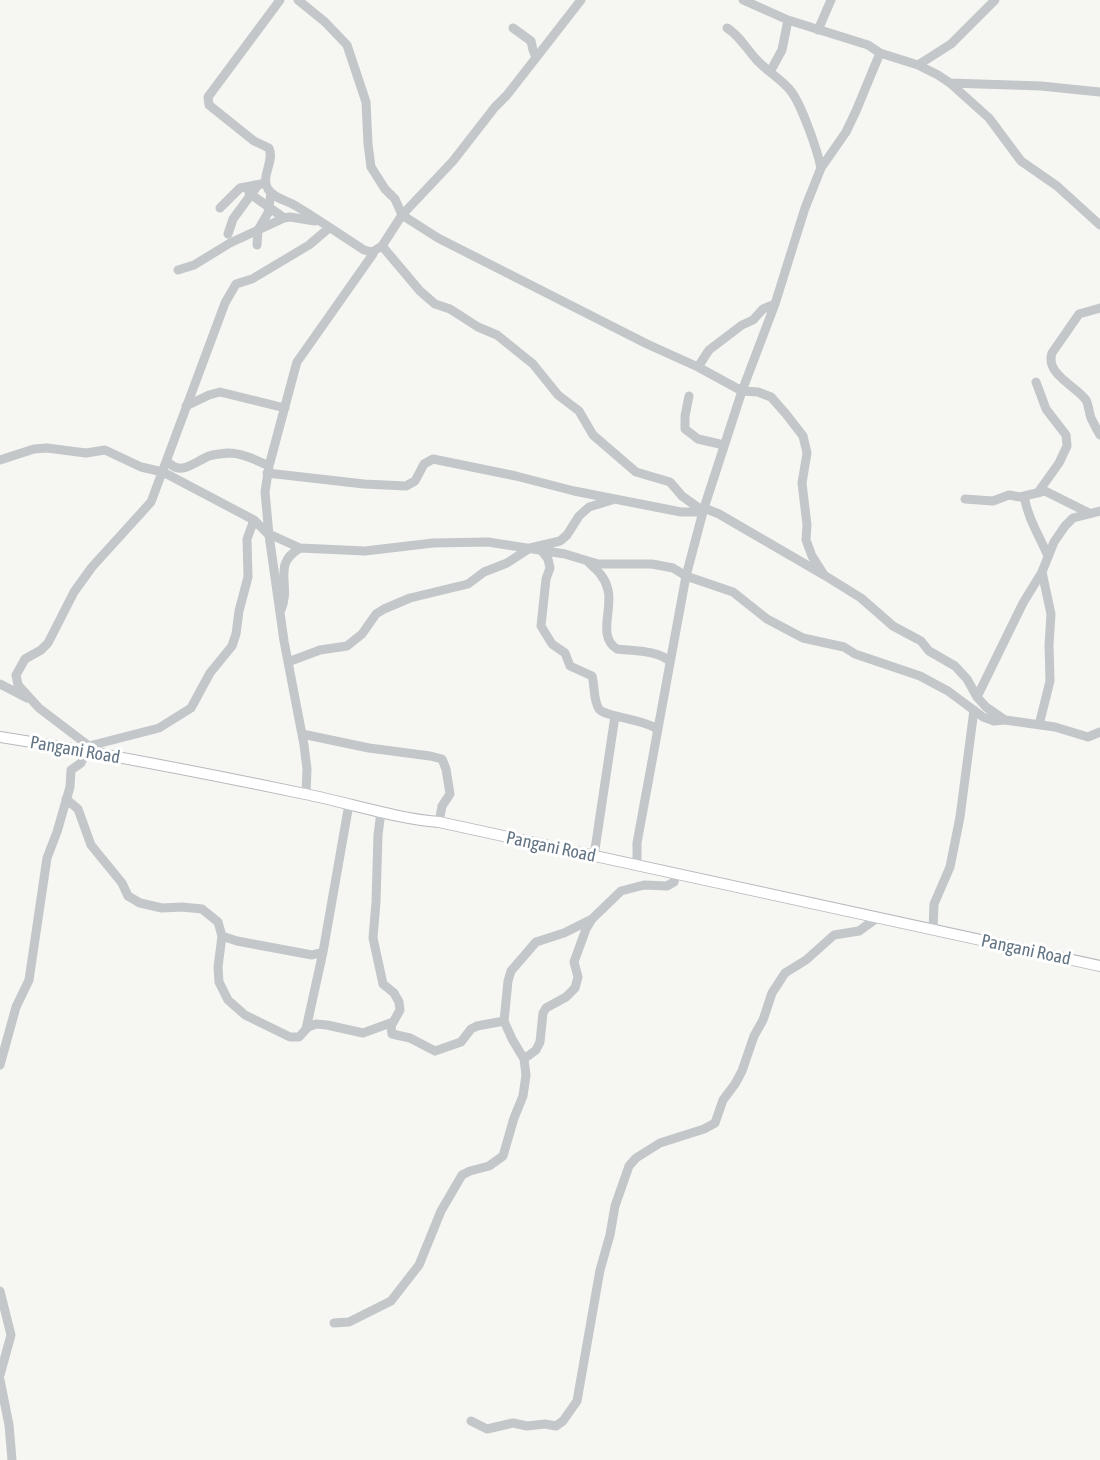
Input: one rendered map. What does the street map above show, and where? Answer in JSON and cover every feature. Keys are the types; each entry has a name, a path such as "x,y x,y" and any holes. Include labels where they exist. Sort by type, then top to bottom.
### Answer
{"main road":[{"name":"Pangani Road","path":"0,737 88,749 109,756 306,794 1100,966"}],"street":[{"path":"228,234 233,219 262,184 271,156 269,148 254,141 212,109 208,100 214,88 280,0"},
{"path":"298,0 325,22 347,45 366,102 371,167 385,189 395,199 402,215 438,238 742,391 758,392 771,397 803,436 807,453 802,483 807,525 806,540 812,556 824,575"},
{"path":"262,184 271,193 296,206 364,250 372,252 382,246 402,215 453,161 581,0"},
{"path":"743,0 788,20 868,45 880,53 918,64 950,83 989,118 1021,161 1058,186 1100,225"},
{"path":"818,30 831,0"},
{"path":"918,64 951,44 995,0"},
{"path":"770,72 782,50 788,20"},
{"path":"513,28 531,40 532,50 536,57"},
{"path":"727,28 740,38 744,46 789,89 811,135 821,168"},
{"path":"637,866 637,843 670,662 686,576 703,510 805,208 821,168 846,132 880,53"},
{"path":"950,83 994,83 1088,89 1100,92"},
{"path":"220,208 240,188 262,184"},
{"path":"240,188 284,218"},
{"path":"257,245 258,230 269,208 271,193"},
{"path":"178,270 194,265 230,243 284,218 318,221"},
{"path":"88,749 31,700 17,680 21,663 45,646 74,592 92,567 151,502 225,303 236,284 252,279 309,245 328,228"},
{"path":"382,246 415,285 435,304 450,309 478,327 497,335 529,361 558,395 579,411 593,435 636,472 670,482 682,496 703,510"},
{"path":"306,794 307,769 280,611 265,492 268,470 297,362 367,263 372,252"},
{"path":"698,367 709,350 742,325 753,320 763,309 774,304"},
{"path":"1100,308 1078,315 1052,353 1050,360 1064,381 1085,400 1100,435"},
{"path":"1036,382 1046,409 1056,425 1066,435 1067,446 1059,463 1040,491"},
{"path":"186,406 220,392 285,408"},
{"path":"689,396 684,426 687,432 698,439 724,445"},
{"path":"0,460 34,449 47,448 86,453 105,450 141,467 162,472 254,520 269,535 300,548 365,551 405,545 479,542 565,554 589,562 611,565 662,565 733,592 767,619 803,638 844,647 855,654 920,676 948,691 983,717 994,721 1039,724 1100,739"},
{"path":"167,461 173,468 178,468 195,464 210,456 234,453 268,470 364,484 406,486 415,481 424,465 432,459 681,512 703,510 719,514 861,598 893,626 921,641 929,651 955,666 986,707 1005,720"},
{"path":"965,499 993,501 1009,495 1024,496 1040,491 1049,493 1089,513"},
{"path":"1024,496 1026,510 1033,528 1048,556"},
{"path":"288,662 320,650 347,646 362,634 376,615 384,609 410,598 468,584 484,572 507,563 530,548 560,541 589,507 614,499"},
{"path":"977,697 1023,603 1042,572 1054,542 1065,525 1073,519 1100,511"},
{"path":"0,1065 16,1007 29,980 47,858 70,788 71,770 81,763 88,749 159,728 191,708 207,678 232,646 248,578 247,539 254,520"},
{"path":"280,611 285,599 284,564 288,557 300,548"},
{"path":"540,550 548,559 550,568 541,623 542,630 550,638 552,644 565,653 570,666 592,676 598,708 605,714 630,718 653,726 657,729 657,734"},
{"path":"589,562 600,572 608,591 606,633 611,645 617,649 659,656 670,662"},
{"path":"1039,724 1050,681 1048,670 1051,614 1042,572"},
{"path":"0,684 31,700"},
{"path":"933,930 934,904 950,867 960,818 974,710"},
{"path":"594,856 615,716"},
{"path":"1088,737 1100,732"},
{"path":"302,734 369,748 423,754 442,759 447,769 450,794 442,806 439,822"},
{"path":"66,800 78,809 91,845 122,883 128,896 140,903 162,908 202,909 218,921 222,936 219,982 232,1005 245,1015 290,1037 298,1037 306,1029 316,1024 363,1034 393,1022"},
{"path":"306,1029 349,804"},
{"path":"381,812 373,938 383,984 394,993 399,1002 399,1013 393,1022 392,1034 411,1038 435,1050 460,1042 471,1029 477,1026 504,1021"},
{"path":"524,1059 536,1050 540,1042 543,1013 546,1008 575,988 578,977 574,962 592,919 621,891 644,885 667,886 674,882 676,874"},
{"path":"471,1421 487,1428 513,1423 527,1426 545,1424 556,1426 563,1421 577,1401 600,1270 615,1206 629,1166 636,1158 660,1143 704,1129 715,1122 723,1100 742,1071 772,993 785,973 806,960 834,935 859,931 877,918"},
{"path":"334,1323 348,1322 391,1301 419,1265 441,1211 462,1175 489,1166 503,1156 525,1086 524,1059 504,1021 511,971 530,947 545,938 564,933 592,919"},
{"path":"222,936 312,955 322,952"},
{"path":"0,1291 11,1335 0,1375"},
{"path":"0,1380 9,1425 12,1460"}]}
